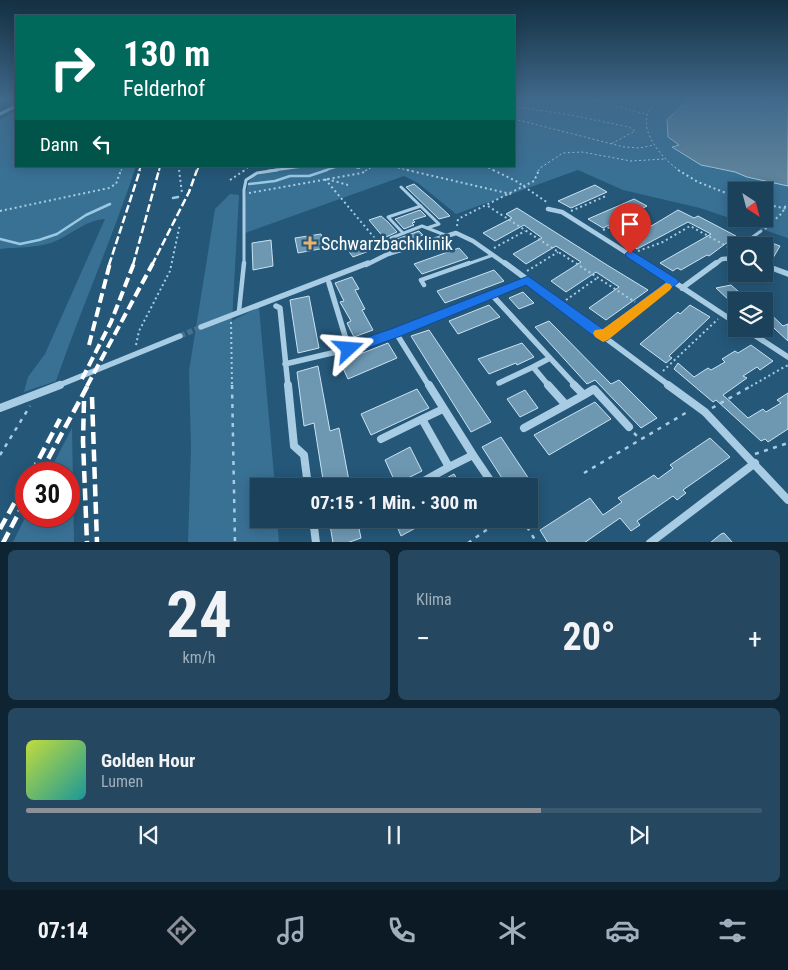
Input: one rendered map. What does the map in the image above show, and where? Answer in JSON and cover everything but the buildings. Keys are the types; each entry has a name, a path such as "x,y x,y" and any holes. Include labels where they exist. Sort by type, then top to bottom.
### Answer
{"street":[{"path":"548,209 565,214 728,317"},
{"path":"201,327 230,314 361,267 388,254 456,233 473,241 528,280 705,412 749,456 788,500"},
{"path":"682,288 722,259 728,259"},
{"path":"773,268 788,274"},
{"path":"285,364 349,349 528,280"},
{"path":"329,283 349,349"},
{"path":"492,295 584,395"},
{"path":"276,306 280,308 294,446 304,456 307,478"},
{"path":"396,332 443,409 489,478"},
{"path":"0,408 180,336"},
{"path":"757,337 788,357"},
{"path":"499,383 550,358"},
{"path":"533,367 566,405"},
{"path":"524,428 594,390 629,427"},
{"path":"381,439 443,409"},
{"path":"422,419 449,468"},
{"path":"430,478 473,455"},
{"path":"650,542 755,463"},
{"path":"314,528 316,542"}],"lane":[{"path":"239,311 244,262 244,194 246,180 253,174 298,167"},
{"path":"401,187 439,224 427,228"},
{"path":"403,233 388,217 421,206"},
{"path":"391,238 422,226 445,235"},
{"path":"753,237 761,231"},
{"path":"424,285 421,280 490,253"},
{"path":"603,336 673,282"}],"path":[{"path":"541,124 621,147 636,149 654,144"},
{"path":"611,144 631,136 635,131 629,127 616,124"},
{"path":"647,124 654,144 664,159 689,177 728,194"},
{"path":"456,233 458,219 525,187 534,181 544,165 568,152 582,152 620,160 664,159"},
{"path":"0,211 109,188 116,184 123,167"},
{"path":"179,167 182,193"},
{"path":"230,180 250,167"},
{"path":"244,194 362,172 372,167"},
{"path":"393,167 512,194"},
{"path":"486,167 512,179 547,201 548,209"},
{"path":"324,179 348,185"},
{"path":"324,179 388,254"},
{"path":"565,214 606,196"},
{"path":"488,206 641,306"},
{"path":"773,206 788,207"},
{"path":"761,231 780,216 785,210 784,208"},
{"path":"597,234 646,212"},
{"path":"134,356 139,332 170,271 180,224"},
{"path":"630,254 663,242 690,226 728,246"},
{"path":"490,253 526,231"},
{"path":"521,275 558,252"},
{"path":"560,304 598,277"},
{"path":"230,314 235,542"},
{"path":"657,376 723,314"},
{"path":"705,412 788,365"},
{"path":"0,455 32,403 32,396"},
{"path":"584,474 697,406"},
{"path":"749,456 788,443"},
{"path":"468,542 489,528"},
{"path":"528,528 537,542"}],"shaded area":[{"path":"0,124 15,124 15,167 136,167 56,381 24,392 28,377 45,354 105,219 84,225 45,245 0,249"},
{"path":"515,124 682,124 679,145 673,146 711,168 735,172 770,182 728,182 728,218 700,208 623,190 578,170 456,214 418,183 404,176 245,233 245,204 249,182 252,178 268,172 315,167 515,167"},
{"path":"667,124 788,124 788,186 701,165 672,147 679,145 668,137"},
{"path":"773,183 788,186 788,238 759,228 773,227"},
{"path":"230,194 239,195 232,321 259,307 274,478 250,478 250,528 278,528 279,542 188,542 191,449 189,371 215,209"},
{"path":"72,428 73,462 54,462"},
{"path":"20,527 74,527 74,542 13,542"}],"waterway":[{"path":"323,171 336,167"},
{"path":"355,167 360,167"},
{"path":"249,184 275,181 290,176 309,176 327,170"},
{"path":"173,198 178,197"},
{"path":"0,239 20,244 39,240 57,234 86,215 110,204"}],"tunnel":[{"path":"180,336 201,327"}],"railway":[{"path":"139,171 141,167"},
{"path":"159,171 160,167"},
{"path":"197,171 199,167"},
{"path":"109,265 140,170"},
{"path":"133,265 159,170"},
{"path":"152,265 189,192 197,170"},
{"path":"89,345 110,263"},
{"path":"82,379 111,322 134,263"},
{"path":"87,386 153,263"},
{"path":"46,462 88,385"},
{"path":"92,397 97,542"},
{"path":"84,401 83,441 87,542"},
{"path":"37,462 60,419"},
{"path":"0,529 15,502"},
{"path":"4,542 15,520"}],"slow traffic":[{"path":"599,333 603,336 666,287"}],"place":[{"name":"Schwarzbachklinik","path":"310,243"}],"route":[{"path":"349,349 528,280 603,336 673,282 630,254"}]}
